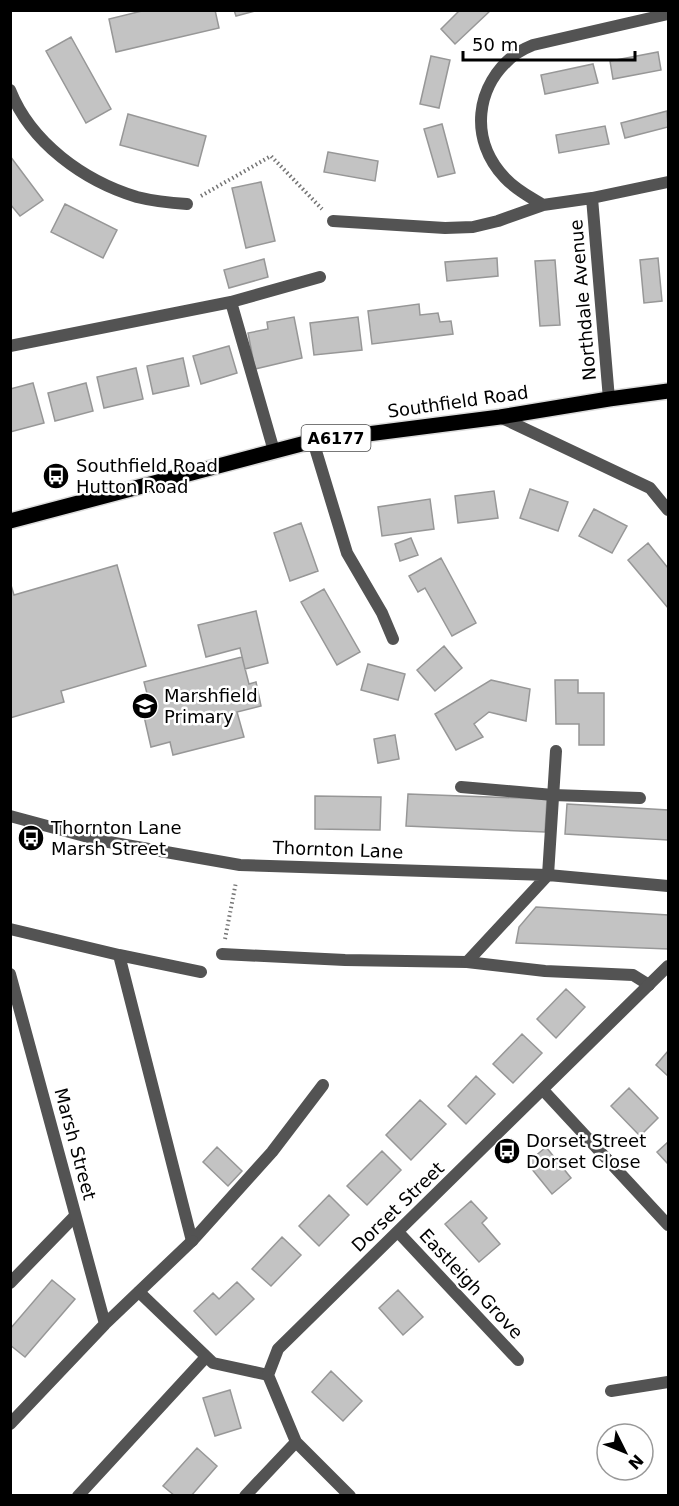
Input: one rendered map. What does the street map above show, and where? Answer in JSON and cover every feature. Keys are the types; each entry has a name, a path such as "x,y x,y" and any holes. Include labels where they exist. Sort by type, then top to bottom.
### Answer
{"main road":[{"name":"Southfield Road","path":"10,521 313,441 500,417 669,391"}],"street":[{"path":"543,205 516,189 505,178 496,167 483,139 480,126 481,109 494,77 518,52 533,45 669,15"},
{"path":"10,90 26,118 40,136 74,167 123,192 163,202 187,204"},
{"path":"333,221 473,227 543,205 592,198 669,182"},
{"name":"Northdale Avenue","path":"592,198 609,399"},
{"path":"10,346 231,302 320,277"},
{"path":"231,302 274,451"},
{"path":"500,417 650,488 669,510"},
{"path":"313,441 347,553 382,613 393,639"},
{"path":"467,962 548,875 556,751"},
{"path":"462,787 554,795 640,798"},
{"name":"Thornton Lane","path":"13,815 103,841 240,865 548,875 669,886"},
{"path":"10,929 201,972"},
{"path":"222,954 345,960 467,962 545,971 633,975 649,985"},
{"path":"119,955 192,1241"},
{"name":"Dorset Street","path":"268,1375 278,1349 669,966"},
{"name":"Marsh Street","path":"10,974 105,1324"},
{"path":"11,1424 105,1324 192,1241 242,1187 323,1085"},
{"path":"543,1090 669,1225"},
{"path":"10,1283 75,1216"},
{"name":"Eastleigh Grove","path":"398,1232 518,1360"},
{"path":"139,1292 213,1363 268,1375 296,1442 350,1496"},
{"path":"78,1496 206,1357"},
{"path":"611,1390 669,1382"},
{"path":"245,1496 296,1442"}],"path":[{"path":"187,204 271,156 333,221"},
{"path":"222,954 240,865"}],"building":[{"path":"146,10 215,10 219,28 116,52 109,19"},
{"path":"234,10 259,10 236,16"},
{"path":"460,10 491,10 455,44 441,29"},
{"path":"71,37 111,109 86,123 46,51"},
{"path":"658,52 661,70 613,79 610,61"},
{"path":"431,56 450,60 439,108 420,104"},
{"path":"593,64 598,83 545,94 541,75"},
{"path":"667,111 668,127 625,138 621,123"},
{"path":"128,114 206,136 198,166 120,145"},
{"path":"442,124 455,173 438,177 424,129"},
{"path":"605,126 609,144 559,153 556,135"},
{"path":"328,152 378,161 375,181 324,172"},
{"path":"10,156 43,200 20,216 10,204"},
{"path":"261,182 275,241 246,248 232,188"},
{"path":"65,204 117,230 103,258 51,232"},
{"path":"497,258 498,276 447,281 445,262"},
{"path":"658,258 662,301 644,303 640,260"},
{"path":"264,259 268,277 229,288 224,270"},
{"path":"555,260 560,325 540,326 535,261"},
{"path":"419,304 420,315 438,313 440,322 451,321 453,334 372,344 368,311"},
{"path":"294,317 302,358 255,369 248,333 268,329 267,322"},
{"path":"358,317 362,350 314,355 310,323"},
{"path":"229,346 237,373 201,384 193,356"},
{"path":"183,358 189,386 153,394 147,366"},
{"path":"136,368 143,399 104,408 97,377"},
{"path":"33,383 44,423 10,432 10,389"},
{"path":"86,383 93,411 55,421 48,393"},
{"path":"530,489 568,502 558,531 520,518"},
{"path":"494,491 498,518 458,523 455,496"},
{"path":"430,499 434,529 382,536 378,507"},
{"path":"594,509 627,526 612,553 579,536"},
{"path":"301,523 318,571 290,581 274,533"},
{"path":"411,538 418,555 400,561 395,544"},
{"path":"648,543 668,568 668,608 628,560"},
{"path":"441,558 476,623 452,636 425,588 418,592 409,576"},
{"path":"117,565 146,666 61,691 64,702 10,718 10,582 14,595"},
{"path":"324,589 360,652 337,665 301,602"},
{"path":"256,611 268,663 245,669 240,648 206,657 198,625"},
{"path":"444,646 462,668 435,691 417,670"},
{"path":"242,657 249,684 256,682 261,706 237,712 244,737 173,755 170,742 151,747 141,703 149,701 144,682"},
{"path":"368,664 405,674 398,700 361,690"},
{"path":"491,680 530,689 526,721 489,712 474,724 483,737 456,750 435,714"},
{"path":"555,680 578,680 578,693 604,693 604,745 579,745 579,724 556,724"},
{"path":"395,735 399,759 378,763 374,739"},
{"path":"408,794 547,799 545,832 406,826"},
{"path":"315,796 381,797 380,830 315,829"},
{"path":"567,804 668,810 668,840 565,834"},
{"path":"536,907 668,915 668,949 516,943 519,927"},
{"path":"566,989 585,1007 556,1038 537,1019"},
{"path":"522,1034 542,1053 513,1083 493,1064"},
{"path":"668,1051 668,1076 656,1065"},
{"path":"476,1076 495,1094 466,1124 448,1106"},
{"path":"629,1088 658,1118 640,1136 611,1106"},
{"path":"420,1100 446,1124 411,1160 386,1135"},
{"path":"668,1142 668,1164 657,1152"},
{"path":"217,1147 242,1171 228,1186 203,1162"},
{"path":"546,1147 571,1178 552,1194 527,1163"},
{"path":"382,1151 401,1170 367,1205 347,1186"},
{"path":"329,1195 349,1215 319,1246 299,1226"},
{"path":"471,1201 487,1218 482,1223 500,1244 479,1262 445,1224"},
{"path":"282,1237 301,1255 271,1286 252,1269"},
{"path":"52,1280 75,1299 25,1357 10,1345 10,1329"},
{"path":"237,1282 254,1299 216,1335 194,1311 213,1293 219,1299"},
{"path":"398,1290 423,1317 403,1335 379,1308"},
{"path":"331,1371 362,1401 343,1421 312,1392"},
{"path":"230,1390 241,1428 215,1436 203,1398"},
{"path":"197,1448 217,1466 191,1496 175,1496 163,1486"}],"place":[{"name":"Southfield Road Hutton Road","path":"56,476"},
{"name":"Marshfield Primary","path":"145,706"},
{"name":"Thornton Lane Marsh Street","path":"31,838"},
{"name":"Dorset Street Dorset Close","path":"507,1151"}]}
